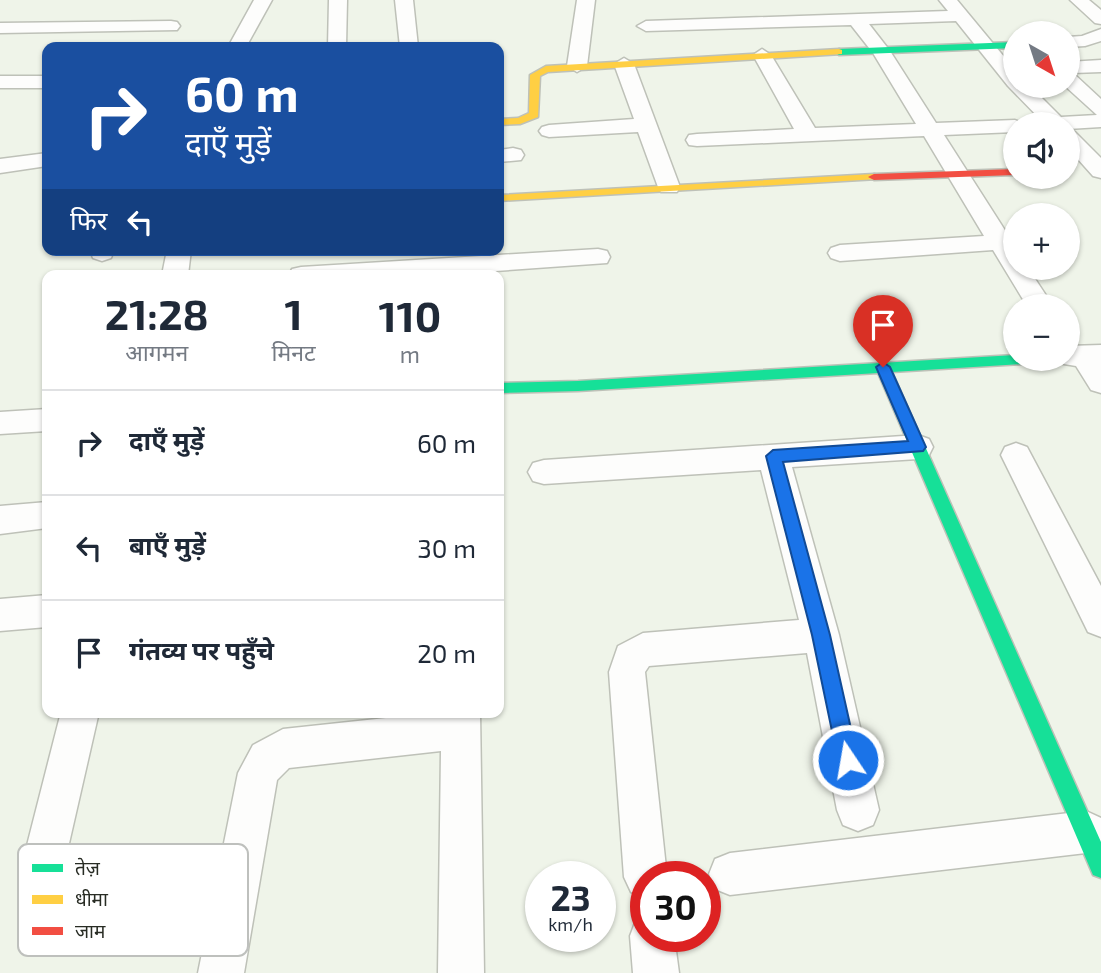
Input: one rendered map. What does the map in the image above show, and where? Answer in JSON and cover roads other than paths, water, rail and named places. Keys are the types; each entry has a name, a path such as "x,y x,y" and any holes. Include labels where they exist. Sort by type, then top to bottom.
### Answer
{"street":[{"path":"240,42 263,0"},
{"path":"337,42 338,0"},
{"path":"404,0 409,42"},
{"path":"577,66 586,0"},
{"path":"948,0 984,47 1003,67"},
{"path":"1079,0 1101,19"},
{"path":"646,26 961,16"},
{"path":"856,19 881,51 1003,247"},
{"path":"3,35 20,27 171,26"},
{"path":"1080,41 1101,34"},
{"path":"504,122 520,121 534,116 535,75 538,71 577,66 762,55 1003,46"},
{"path":"762,55 807,135"},
{"path":"624,64 669,187"},
{"path":"1080,67 1101,66"},
{"path":"0,82 42,82"},
{"path":"1080,90 1101,110"},
{"path":"1032,98 1056,124 1101,121"},
{"path":"549,131 646,125"},
{"path":"697,140 1003,126"},
{"path":"1080,148 1100,169"},
{"path":"0,166 42,161"},
{"path":"1080,170 1100,169"},
{"path":"504,198 669,187 1003,172"},
{"path":"840,253 1000,242"},
{"path":"384,270 598,257"},
{"path":"1080,357 1101,383"},
{"path":"504,388 578,386 1003,360"},
{"path":"730,874 1093,850 883,367"},
{"path":"0,423 42,420"},
{"path":"544,472 918,447"},
{"path":"1016,455 1101,621"},
{"path":"773,456 821,635 858,810"},
{"path":"0,520 42,516"},
{"path":"0,615 42,611"},
{"path":"645,861 627,672 631,658 643,650 821,635"},
{"path":"48,844 78,718"},
{"path":"245,844 258,774 267,759 283,749 461,721 461,973"},
{"path":"654,952 656,973"}]}
